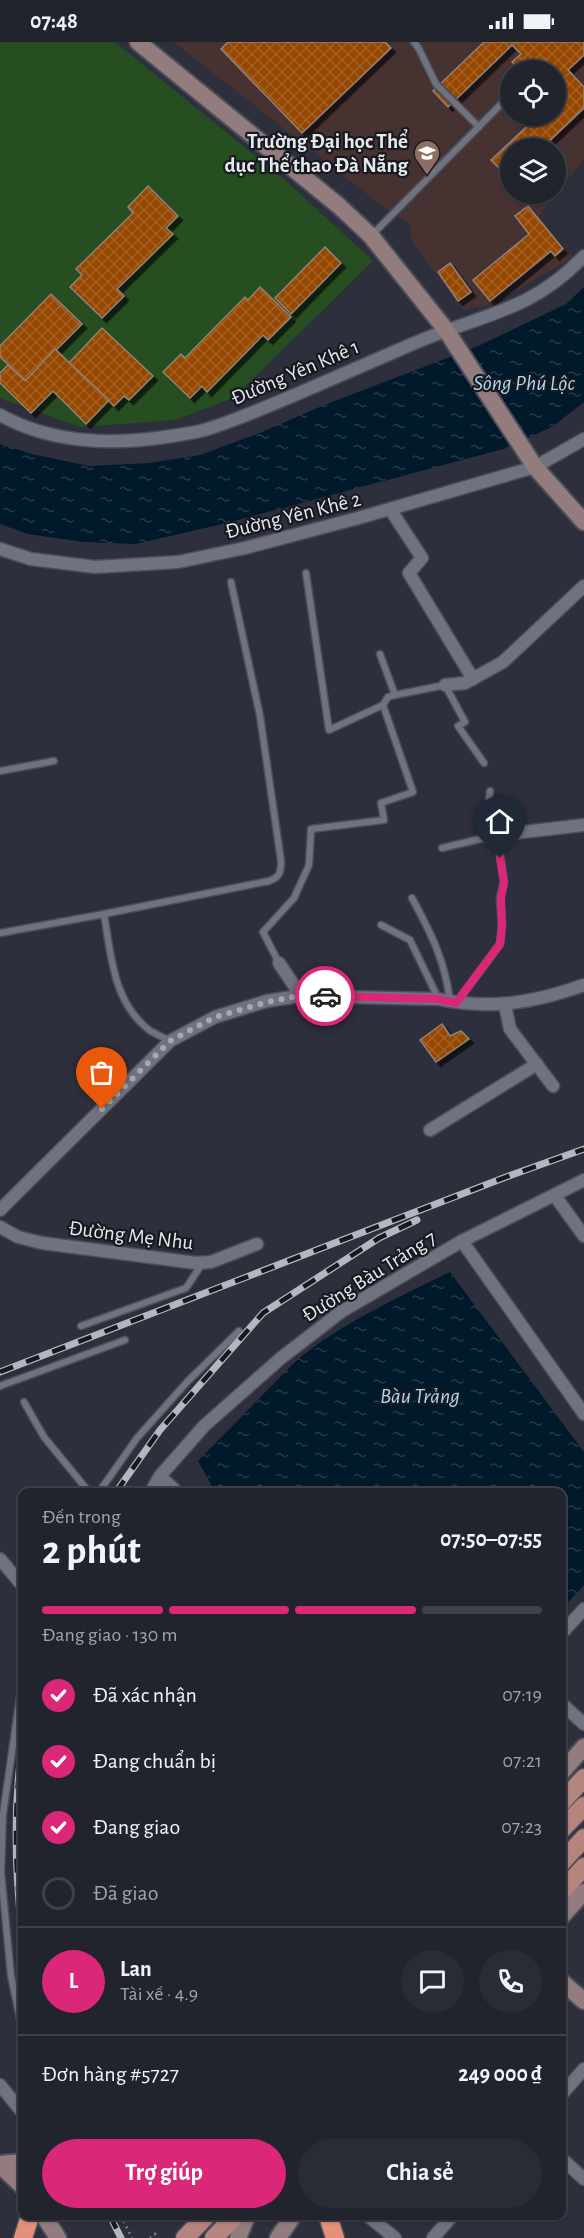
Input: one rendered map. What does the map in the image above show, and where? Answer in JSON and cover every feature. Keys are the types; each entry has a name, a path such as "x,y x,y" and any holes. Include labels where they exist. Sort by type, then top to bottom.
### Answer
{"highway":[{"path":"23,2238 29,2220"}],"main road":[{"path":"566,1798 584,1778"},
{"path":"566,1825 584,1806"},
{"path":"566,1858 584,1838"},
{"path":"566,1887 584,1867"},
{"path":"185,2238 202,2220"},
{"path":"214,2238 231,2220"}],"street":[{"path":"138,42 339,206 372,236 446,330 535,467 584,522"},
{"name":"Đường Yên Khê 1","path":"0,415 58,437 109,441 154,438 202,431 262,409 446,330 501,313 556,283 584,256"},
{"name":"Đường Yên Khê 2","path":"0,549 31,559 95,567 178,562 245,548 535,467 584,439"},
{"path":"390,509 422,558 409,573 472,679"},
{"path":"445,685 465,683 503,662 584,586"},
{"path":"496,835 584,825"},
{"path":"279,963 301,996"},
{"path":"0,1210 170,1041 215,1017 267,1002 301,996 505,1005 544,999 584,986"},
{"path":"505,1005 510,1029 553,1086"},
{"path":"430,1130 537,1064"},
{"name":"Đường Bàu Trảng 7","path":"153,1488 160,1476 204,1426 281,1358 342,1311 462,1241 584,1180"},
{"path":"555,1196 584,1236"},
{"name":"Đường Mẹ Nhu","path":"0,1227 18,1238 42,1243 203,1263 257,1244"},
{"path":"462,1241 584,1414"},
{"path":"160,1476 173,1488"},
{"path":"0,1559 18,1580"},
{"path":"566,1629 584,1610"},
{"path":"566,1708 584,1724"},
{"path":"566,1767 584,1747"},
{"path":"566,1912 584,1892"},
{"path":"566,1985 584,2001"},
{"path":"566,2089 584,2069"},
{"path":"0,2085 18,2107"},
{"path":"0,2165 18,2163"},
{"path":"566,2163 584,2179"},
{"path":"0,2165 18,2184"},
{"path":"0,2180 18,2186"},
{"path":"46,2220 56,2236"},
{"path":"238,2238 245,2220"},
{"path":"278,2238 290,2220"},
{"path":"373,2220 394,2238"},
{"path":"433,2238 449,2220"}],"lane":[{"path":"414,42 436,84 479,127"},
{"path":"372,236 500,105"},
{"path":"306,573 329,730 383,705 388,697 445,685 465,722 458,726 484,763"},
{"path":"0,933 269,881 277,878 281,872 260,716 231,582"},
{"path":"381,654 395,695"},
{"path":"279,963 263,932 294,898 309,865 311,829 384,820 381,803 413,792 383,705"},
{"path":"0,771 54,761"},
{"path":"484,839 490,791"},
{"path":"442,848 496,835 504,882 501,898 500,944 448,1001"},
{"path":"412,898 434,938 447,976 448,1001"},
{"path":"104,914 116,985 130,1009 148,1029 170,1041"},
{"path":"381,925 410,940 448,1001"},
{"path":"81,1326 186,1288 203,1263"},
{"path":"102,1488 137,1438 187,1382 239,1331"},
{"path":"0,1386 125,1340"},
{"path":"24,1402 44,1437 86,1488"},
{"path":"18,1708 1,1813 1,1872 10,1976 18,2011"}],"path":[{"path":"123,2220 132,2238"},
{"path":"150,2238 155,2234 158,2238"}],"shaded area":[{"name":"Trường Đại học Thể dục Thể thao Đà Nẵng","path":"174,42 584,42 584,158 566,181 566,138 500,138 500,204 548,204 539,216 573,257 494,304 464,310 413,244 409,224 386,209"}],"green space":[{"path":"0,42 115,42 285,180 373,261 233,398 175,420 80,427 0,398"}],"water":[{"name":"Sông Phú Lộc","path":"584,287 584,402 552,427 503,449 231,522 136,544 83,542 28,534 0,524 0,444 32,454 89,466 149,463 200,455 476,347 566,304"},
{"name":"Bàu Trảng","path":"450,1272 584,1452 584,1585 566,1605 566,1488 213,1488 198,1461 297,1360 332,1334"}],"building":[{"path":"228,42 385,42 391,48 302,133 221,49"},
{"path":"484,42 584,42 584,55 568,70 584,87 584,108 566,125 566,60 514,60 521,54 512,45 448,107 433,91"},
{"path":"527,126 565,126 552,138 514,138"},
{"path":"500,152 500,169 491,160"},
{"path":"148,186 178,216 166,228 173,234 117,289 124,296 102,318 70,287 82,275 76,269 133,213 128,207"},
{"path":"528,206 563,249 555,256 551,251 490,301 473,280 529,234 515,216"},
{"path":"325,247 341,263 291,314 275,298"},
{"path":"450,263 471,292 458,301 438,272"},
{"path":"260,287 291,317 268,340 263,335 207,392 202,386 190,398 163,372 181,354 185,358 245,297 248,300"},
{"path":"51,294 82,324 25,381 0,357 0,346"},
{"path":"102,328 153,376 129,400 124,396 114,406 69,363"},
{"path":"55,349 109,400 86,424 53,391 31,413 0,383 0,373 8,365 25,381"},
{"path":"442,1024 450,1036 461,1031 469,1039 436,1062 420,1040"}],"railway":[{"path":"0,1372 584,1149"},
{"path":"119,1488 160,1430 263,1313 379,1238 417,1220"},
{"path":"18,1782 16,1840 18,1886"},
{"path":"112,2220 121,2238"}],"way so far":[{"path":"102,1109 170,1041 215,1017 267,1002 299,996 325,996"}],"place":[{"name":"Trường Đại học Thể dục Thể thao Đà Nẵng","path":"427,176"}],"route":[{"path":"325,996 438,999 456,1003 500,944 501,898 504,882 500,858"}]}
